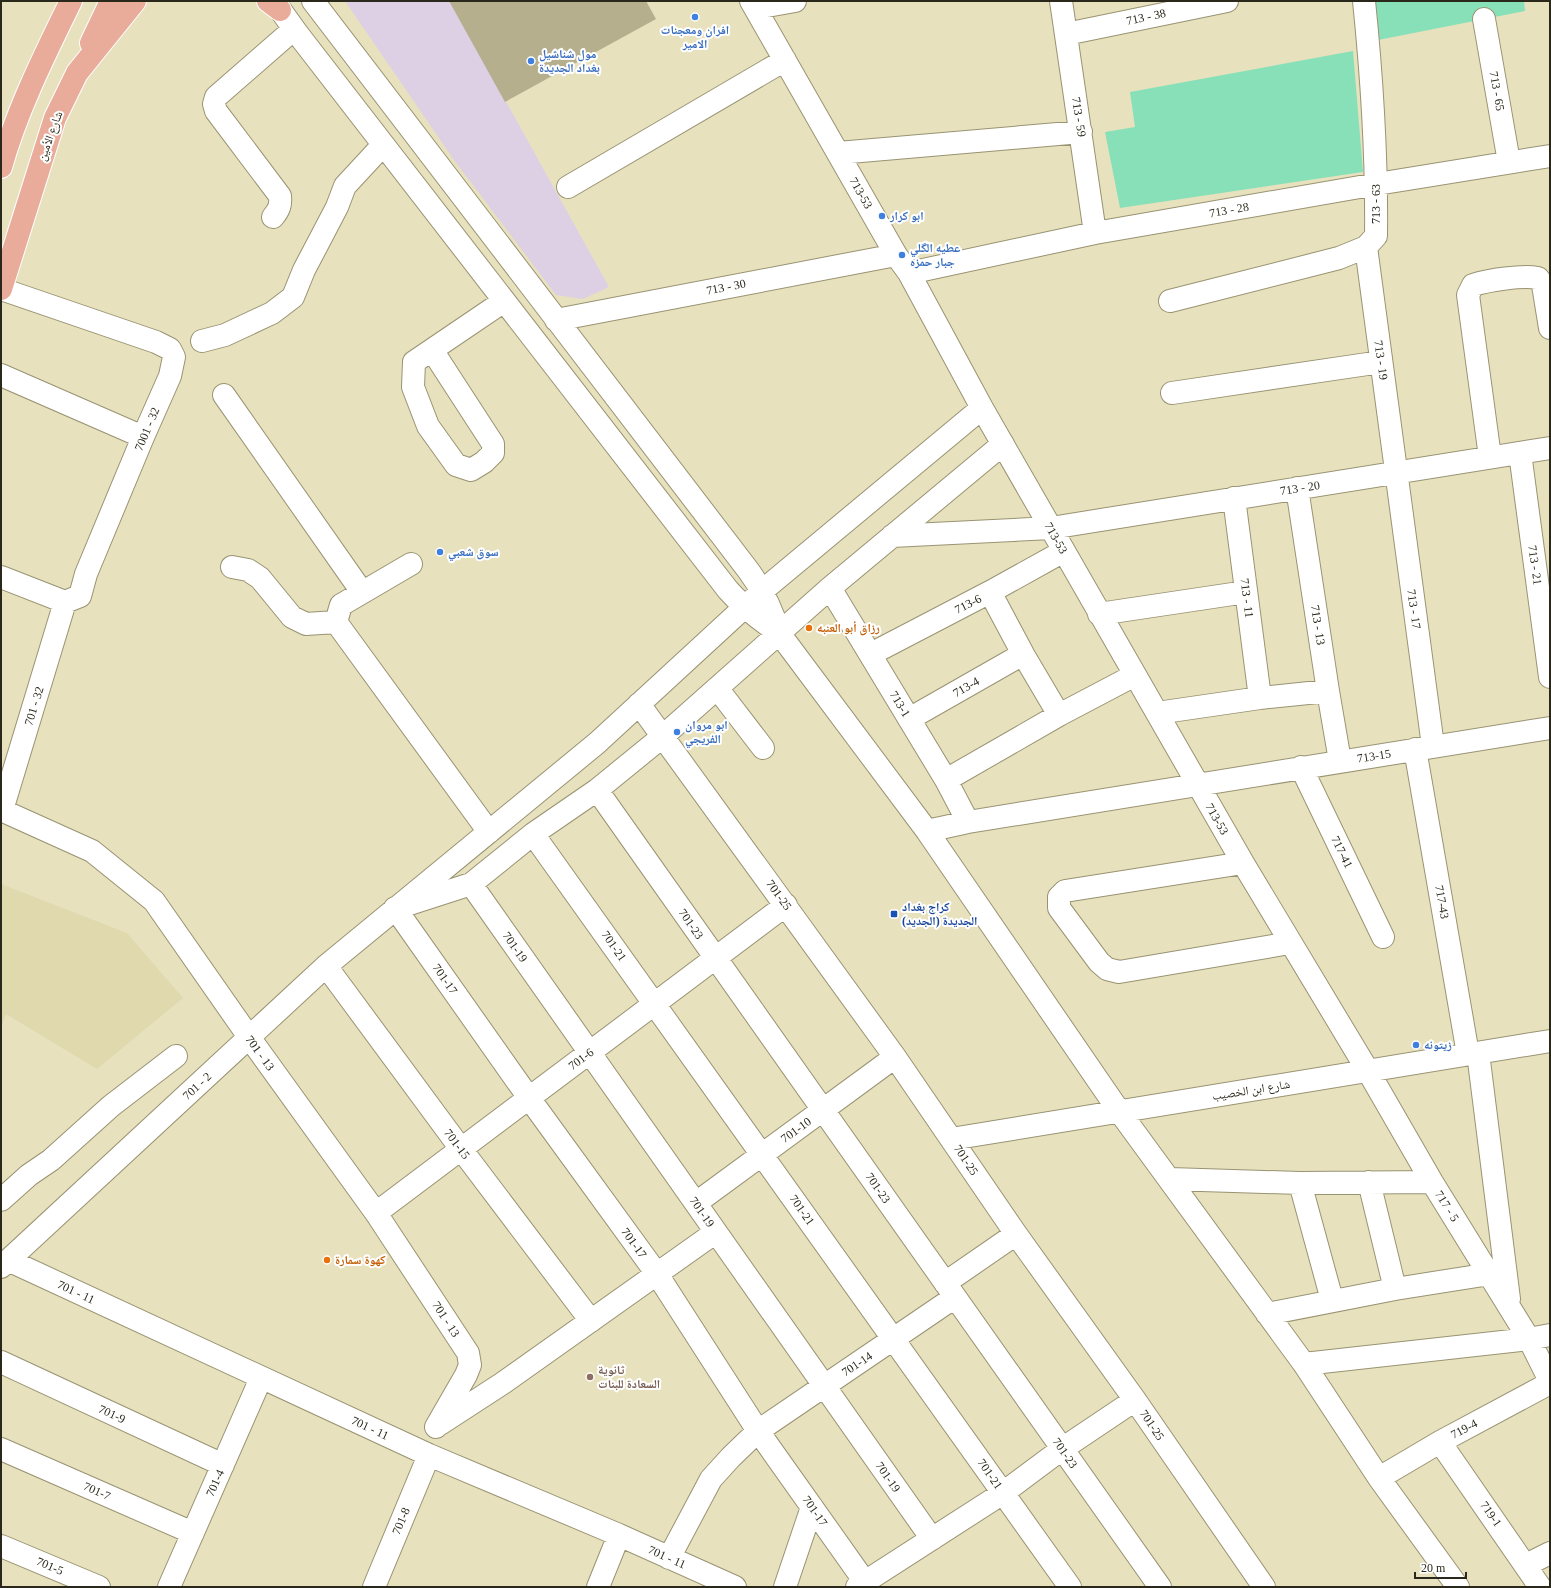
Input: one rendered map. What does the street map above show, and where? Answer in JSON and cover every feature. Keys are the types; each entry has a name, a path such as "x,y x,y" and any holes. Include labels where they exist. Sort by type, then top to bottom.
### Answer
{"main road":[{"path":"1,167 6,150 40,63 71,1"},
{"path":"77,73 111,1"},
{"name":"شارع الأمين","path":"1,289 55,118 77,73 135,1"}],"street":[{"path":"313,1 748,570 769,604 779,633 927,831 1119,1111 1304,1364 1379,1478 1458,1587"},
{"path":"753,4 795,1"},
{"name":"713 - 59","path":"1061,1 1096,233"},
{"name":"713 - 63","path":"1364,1 1377,184 1376,236 1366,247"},
{"name":"713 - 38","path":"1066,34 1219,2"},
{"path":"274,4 728,590 761,621 779,633"},
{"name":"713-53","path":"753,4 896,254 909,273 982,408 1197,784 1290,943 1368,1070"},
{"name":"713 - 65","path":"1484,19 1509,162"},
{"path":"273,218 278,212 281,203 280,196 216,111 214,104 216,97 294,29"},
{"path":"568,187 785,60"},
{"path":"838,153 1081,132"},
{"path":"202,341 225,335 272,313 293,297 304,270 337,207 345,186 383,145"},
{"name":"713 - 28","path":"909,273 1096,233 1377,184 1550,156"},
{"path":"1170,301 1339,258 1366,247"},
{"name":"713 - 19","path":"1366,247 1396,472"},
{"name":"713 - 30","path":"556,320 896,254"},
{"path":"1490,457 1468,295 1473,285 1483,282 1530,276 1538,278 1543,285 1550,328"},
{"name":"7001 - 32","path":"1,289 156,342 170,349 174,357 170,376 86,574 80,596 65,602"},
{"path":"432,350 493,444 493,453 484,462 471,470 456,465 428,426 413,387 414,362 504,301"},
{"path":"1172,393 1381,362"},
{"path":"1,375 143,437"},
{"path":"224,395 362,592"},
{"name":"701 - 2","path":"5,1264 326,966 597,743 762,591 982,408"},
{"path":"395,908 471,884 533,834 597,790 662,737 830,588 1003,444"},
{"name":"713 - 20","path":"892,536 1051,528 1550,448"},
{"name":"713 - 21","path":"1520,453 1550,677"},
{"name":"713 - 17","path":"1396,472 1424,748"},
{"name":"713 - 13","path":"1297,488 1340,761"},
{"name":"713 - 11","path":"1234,498 1260,698"},
{"name":"713-6","path":"871,654 1064,552"},
{"path":"336,622 341,605 411,564"},
{"path":"232,567 248,570 260,578 292,617 306,624 336,622"},
{"path":"1,577 65,602"},
{"name":"713-1","path":"830,588 946,780 968,822"},
{"path":"990,592 1023,654 1059,715"},
{"path":"1100,614 1246,592"},
{"name":"701 - 32","path":"2,810 65,602"},
{"path":"336,622 489,832"},
{"name":"713-4","path":"909,719 1023,654"},
{"path":"946,780 1059,715 1135,675"},
{"path":"717,688 763,748"},
{"path":"1157,713 1260,698 1328,691"},
{"name":"701-25","path":"639,704 895,1056 1016,1234 1135,1400 1256,1584"},
{"name":"713-15","path":"927,831 968,822 1197,784 1550,728"},
{"name":"717-43","path":"1424,748 1473,1053 1510,1308"},
{"name":"717-41","path":"1301,768 1383,937"},
{"name":"701-23","path":"597,790 1160,1587"},
{"name":"701 - 13","path":"2,810 92,851 154,901 249,1037 376,1213 468,1353 470,1365 466,1375 436,1427"},
{"name":"701-21","path":"533,834 1070,1587"},
{"path":"1243,863 1065,891 1059,897 1059,908 1099,962 1106,969 1119,972 1290,943"},
{"name":"701-19","path":"471,884 932,1539"},
{"name":"701-6","path":"376,1213 786,905"},
{"name":"701-17","path":"395,908 529,1098 656,1274 758,1431 812,1507 861,1585"},
{"name":"701-15","path":"326,966 461,1149 591,1320"},
{"name":"شارع ابن الخصيب","path":"951,1139 1550,1041"},
{"path":"1,1200 29,1175 51,1160 111,1106 176,1056"},
{"name":"701-10","path":"696,1203 895,1056"},
{"name":"717 - 5","path":"1368,1070 1432,1182 1529,1339 1550,1382"},
{"path":"1170,1179 1300,1183 1432,1182"},
{"path":"1369,1182 1394,1289"},
{"path":"1300,1183 1332,1300"},
{"path":"408,1445 503,1383 716,1232"},
{"name":"701-14","path":"669,1558 712,1479 731,1457 758,1431 893,1339 1016,1234"},
{"name":"701 - 11","path":"5,1264 261,1378 429,1455 619,1535 735,1587"},
{"path":"1267,1314 1332,1300 1490,1274"},
{"path":"1304,1364 1529,1339 1550,1335"},
{"name":"701-9","path":"1,1362 222,1465"},
{"name":"701-4","path":"169,1587 261,1378"},
{"name":"719-4","path":"1379,1478 1440,1442 1550,1382"},
{"path":"861,1585 1003,1493 1062,1449 1135,1400"},
{"name":"719-1","path":"1440,1442 1540,1587"},
{"name":"701-7","path":"1,1449 193,1533"},
{"name":"701-8","path":"374,1587 429,1455"},
{"path":"785,1587 812,1507"},
{"path":"598,1587 619,1535"},
{"name":"701-5","path":"1,1546 99,1587"},
{"path":"1526,1565 1550,1553"}],"shaded area":[{"path":"345,1 450,1 609,287 583,299 556,295 454,160"},
{"path":"1,884 127,933 183,998 97,1069 6,1014 1,1027"}],"green space":[{"path":"1364,1 1524,1 1525,11 1368,42"},
{"path":"1353,51 1363,172 1120,208 1105,132 1135,127 1130,92"}],"building":[{"name":"مول شناشيل بغداد الجديدة","path":"449,1 646,1 656,19 505,102"}],"place":[{"name":"افران ومعجنات الامير","path":"695,17"},
{"name":"مول شناشيل بغداد الجديدة","path":"531,61"},
{"name":"ابو كرار","path":"882,216"},
{"name":"عطيه الگلي جبار حمزه","path":"902,255"},
{"name":"سوق شعبي","path":"440,552"},
{"name":"رزاق أبو العنبه","path":"809,628"},
{"name":"ابو مروان الفريجي","path":"677,732"},
{"name":"كراج بغداد الجديدة (الجديد)","path":"894,914"},
{"name":"زيتونه","path":"1416,1045"},
{"name":"كهوة سمارة","path":"327,1260"},
{"name":"ثانوية السعادة للبنات","path":"590,1377"}]}
